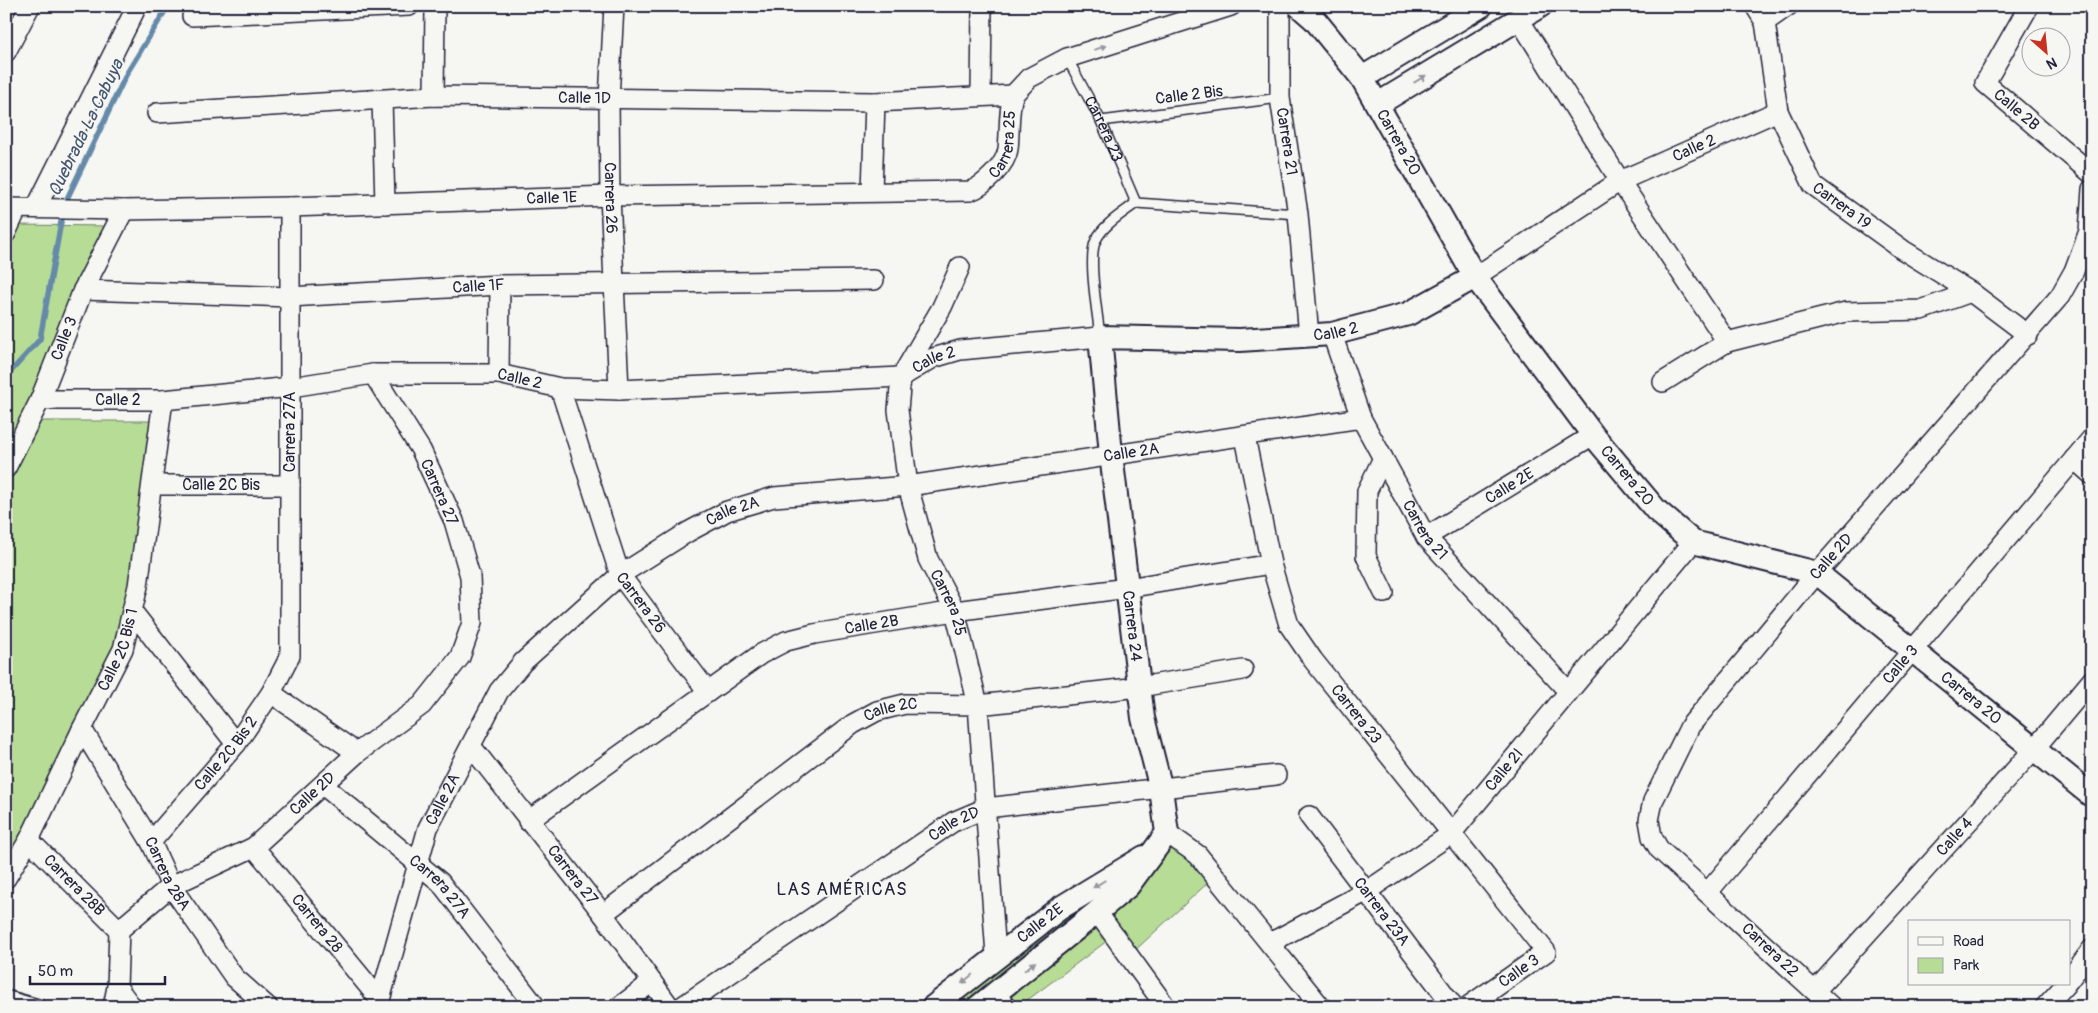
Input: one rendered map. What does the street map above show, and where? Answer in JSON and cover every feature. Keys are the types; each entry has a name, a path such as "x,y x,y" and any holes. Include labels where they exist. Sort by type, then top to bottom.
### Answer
{"street":[{"path":"6,52 30,6"},
{"path":"44,209 137,6"},
{"path":"192,16 409,6"},
{"path":"434,96 436,6"},
{"name":"Carrera 26","path":"614,6 609,98 610,196 619,390"},
{"path":"981,96 982,6"},
{"path":"1013,95 1029,78 1067,58 1231,6"},
{"name":"Carrera 21","path":"1280,6 1280,98 1298,214 1309,336"},
{"name":"Carrera 20","path":"1299,6 1315,20 1362,78 1475,277 1593,435 1656,510 1693,542 1817,574 1912,648 2092,796"},
{"path":"1362,78 1480,6"},
{"path":"1378,104 1540,6"},
{"path":"1760,14 1788,6"},
{"name":"Calle 2B","path":"2029,6 1985,83 2092,174"},
{"name":"Carrera 19","path":"1760,14 1778,111 1813,185 1903,250 1971,292 2028,335"},
{"path":"1519,19 1620,181 1727,342"},
{"name":"Calle 1D","path":"157,112 434,96 875,102 1013,95"},
{"name":"Carrera 25","path":"980,188 989,181 1008,152 1009,110 1013,95"},
{"path":"382,100 385,204"},
{"path":"872,191 875,102"},
{"name":"Calle 2","path":"40,400 163,400 291,387 373,374 499,374 560,388 619,390 901,377 933,358 960,350 1100,337 1240,340 1332,334 1408,314 1475,277 1620,181 1778,111"},
{"name":"Calle 1E","path":"12,208 124,210 290,207 610,196 970,191 980,188"},
{"path":"2091,232 2092,189"},
{"name":"Carrera 27A","path":"290,207 290,656"},
{"path":"6,233 12,208"},
{"name":"Calle 3","path":"6,468 40,400 83,290 124,210"},
{"name":"Calle 2D","path":"1708,892 1659,848 1652,837 1649,820 1654,801 1690,726 1817,574 2028,335 2060,296 2074,271 2091,232"},
{"name":"Carrera 25","path":"960,267 942,307 901,377 898,410 908,486 928,559 955,611 978,705 996,955"},
{"name":"Calle 1F","path":"83,290 289,297 500,284 874,280"},
{"path":"499,374 500,284"},
{"path":"1664,382 1727,342 1846,312 1921,310 1971,292"},
{"name":"Carrera 21","path":"1332,334 1361,418 1426,536 1568,691"},
{"name":"Carrera 24","path":"1100,337 1111,454 1143,718 1161,789 1162,842"},
{"name":"Carrera 27","path":"373,374 421,450 454,521 470,576 472,623"},
{"name":"Carrera 26","path":"560,388 620,575 708,692"},
{"name":"Calle 2C Bis 1","path":"6,878 29,840 123,649 138,586 163,400"},
{"name":"Calle 2A","path":"379,1003 428,828 498,691 523,662 620,575 688,532 727,511 774,498 908,486 1111,454 1246,437 1361,418"},
{"name":"Calle 2E","path":"1426,536 1593,435"},
{"name":"Carrera 23","path":"1246,437 1271,564 1289,625 1319,668 1546,952"},
{"name":"Calle 3","path":"1708,892 1912,648 2092,438"},
{"path":"1383,458 1368,491 1366,556 1384,593"},
{"path":"2074,459 2092,474"},
{"name":"Calle 2C Bis","path":"152,485 290,485"},
{"name":"Calle 2I","path":"1270,943 1367,891 1451,834 1693,542"},
{"name":"Calle 2B","path":"528,820 761,654 786,641 814,634 955,611 1127,588 1271,564"},
{"path":"132,612 236,744"},
{"name":"Calle 2D","path":"118,930 172,886 254,847 357,753 422,705 460,657 472,623"},
{"name":"Calle 2C Bis 2","path":"150,842 236,744 271,693 290,656"},
{"name":"Calle 2C","path":"603,914 853,724 877,711 905,704 978,705 1139,687 1243,670"},
{"name":"Calle 4","path":"1814,991 2035,748 2092,680"},
{"path":"271,693 357,753"},
{"name":"Carrera 28A","path":"82,729 150,842 172,886 234,977 268,1007"},
{"name":"Carrera 27","path":"471,746 603,914 670,1007"},
{"name":"Calle 2D","path":"681,1007 953,822 986,808 1276,775"},
{"name":"Carrera 27A","path":"323,785 440,882 536,1007"},
{"name":"Carrera 23A","path":"1309,816 1454,1007"},
{"name":"Carrera 28B","path":"29,840 118,930"},
{"path":"1162,842 1198,854 1319,1006"},
{"name":"Calle 2E","path":"993,1002 1128,886 1162,842"},
{"name":"Calle 2E","path":"933,1007 996,955 1060,908 1162,842"},
{"name":"Carrera 28","path":"254,847 379,1003"},
{"name":"Carrera 22","path":"1708,892 1832,1007"},
{"path":"1098,912 1166,1007"},
{"path":"113,1007 117,987 118,930"},
{"path":"2070,984 2092,948"},
{"name":"Calle 3","path":"1467,1007 1546,952"},
{"path":"619,1007 652,982"},
{"path":"117,987 132,1007"},
{"path":"2045,1007 2066,991"},
{"path":"6,998 38,1007"}],"lane":[{"name":"Carrera 23","path":"1067,58 1101,121 1136,203"},
{"name":"Calle 2 Bis","path":"1101,121 1280,98"},
{"path":"1136,203 1298,214"},
{"name":"Carrera 24","path":"1100,337 1092,260 1095,241 1104,229 1136,203"}],"green space":[{"path":"13,225 111,226 6,456 6,241"},
{"path":"36,421 152,421 129,595 114,655 6,862 6,481"},
{"path":"1167,835 1214,877 1130,955 1115,935 1018,1007 935,1007"}],"waterway":[{"name":"Quebrada La Cabuya","path":"6,377 40,339 64,205 127,73 168,6"}],"district":[{"name":"LAS AMÉRICAS","path":"842,889"}]}
